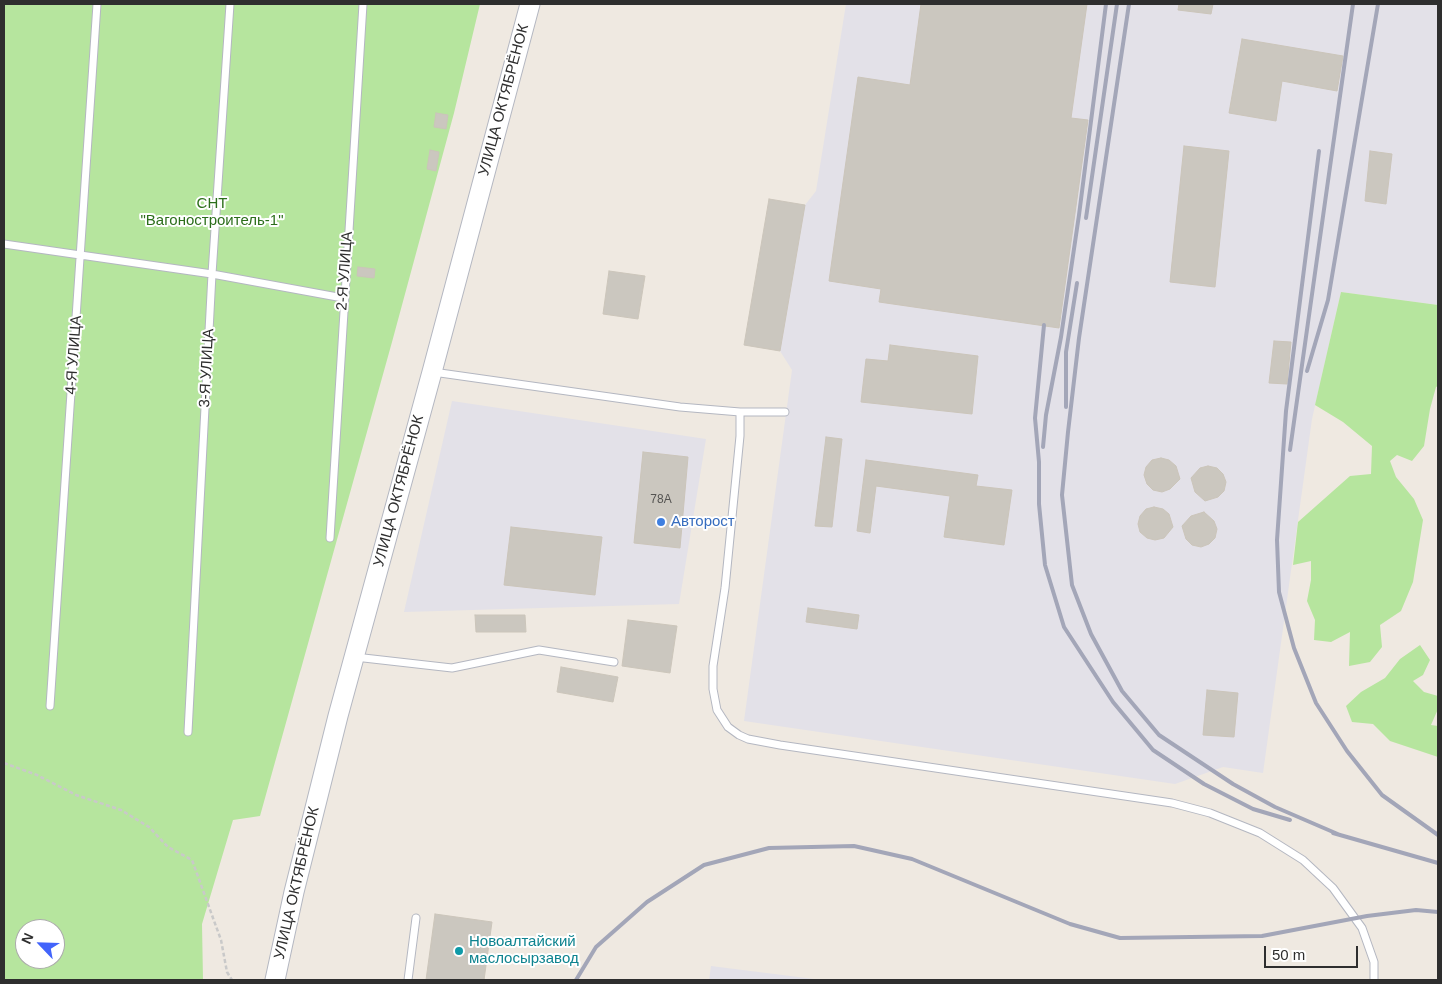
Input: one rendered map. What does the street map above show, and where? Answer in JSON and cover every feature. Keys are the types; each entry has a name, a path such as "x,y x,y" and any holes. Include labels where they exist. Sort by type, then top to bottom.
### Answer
{"street":[{"name":"УЛИЦА ОКТЯБРЁНОК","path":"275,980 294,892 354,657 530,4"}],"lane":[{"name":"4-Я УЛИЦА","path":"50,706 97,4"},
{"name":"3-Я УЛИЦА","path":"188,732 212,274 230,4"},
{"name":"2-Я УЛИЦА","path":"330,538 363,4"},
{"path":"4,244 212,274 344,298"},
{"path":"432,372 680,407 740,412 785,412"},
{"path":"740,412 740,436 726,579 713,666 714,701 728,727 748,740 1172,803 1210,813 1268,838 1304,860 1334,888 1362,928 1374,962 1374,980"},
{"path":"354,657 452,668 539,650 614,662"},
{"path":"408,980 416,918"}],"path":[{"path":"4,763 37,774 76,795 120,810 149,828 168,846 192,860 221,940 228,972 232,980"}],"shaded area":[{"path":"846,4 1438,4 1438,305 1341,292 1312,419 1263,773 1223,767 1175,784 744,721 792,370 780,351 744,345 769,199 805,205 816,191"},
{"path":"452,401 706,439 679,604 404,612"},
{"path":"711,966 822,980 709,980"}],"green space":[{"name":"СНТ \"Вагоностроитель-1\"","path":"4,4 480,4 454,113 392,342 260,816 233,820 202,924 203,980 4,980"},
{"path":"1341,292 1438,305 1438,386 1436,387 1430,409 1424,446 1412,461 1397,455 1390,461 1396,477 1414,499 1423,520 1413,582 1401,611 1380,625 1382,647 1370,662 1349,666 1350,632 1331,642 1314,640 1315,620 1307,601 1311,580 1311,561 1293,565 1298,522 1350,476 1371,474 1372,446 1343,422 1315,405"},
{"path":"1420,645 1430,660 1423,675 1413,681 1424,692 1438,696 1438,709 1431,725 1438,726 1438,757 1390,741 1373,724 1352,722 1346,706 1361,692 1385,678 1400,659"}],"building":[{"path":"921,4 1087,4 1071,118 1088,120 1059,328 879,302 881,289 829,281 858,77 910,85"},
{"path":"1179,4 1213,4 1211,14 1178,10"},
{"path":"1242,39 1343,56 1337,91 1282,81 1276,121 1229,113"},
{"path":"436,113 448,115 446,129 434,127"},
{"path":"1184,146 1229,151 1215,287 1170,282"},
{"path":"430,150 439,152 436,171 427,169"},
{"path":"1370,151 1392,154 1386,204 1365,201"},
{"path":"769,199 805,205 780,351 744,345"},
{"path":"358,267 375,269 374,278 357,276"},
{"path":"609,271 645,276 638,319 603,314"},
{"path":"1274,341 1291,342 1287,384 1269,383"},
{"path":"890,345 978,356 972,414 861,402 866,359 888,361"},
{"path":"826,437 842,439 832,527 815,526"},
{"path":"643,452 688,457 680,548 634,543"},
{"path":"1161,458 1169,460 1176,466 1180,479 1170,489 1162,492 1153,490 1147,484 1144,475 1146,467 1152,460"},
{"path":"866,460 978,475 976,486 1012,490 1004,545 944,537 950,496 876,486 870,533 857,531"},
{"path":"1208,466 1217,468 1223,474 1226,482 1224,491 1218,497 1205,501 1195,492 1191,478 1200,468"},
{"path":"1154,507 1163,509 1169,514 1173,527 1164,538 1155,540 1147,538 1140,532 1138,524 1140,516 1146,509"},
{"path":"1204,512 1214,521 1217,529 1215,538 1209,544 1201,547 1192,545 1186,539 1182,526 1191,516"},
{"path":"511,527 602,537 595,595 504,585"},
{"path":"808,608 859,615 857,629 806,622"},
{"path":"475,615 525,615 526,632 476,632"},
{"path":"628,620 677,626 670,673 622,666"},
{"path":"561,667 618,677 613,702 557,692"},
{"path":"1207,690 1238,693 1234,737 1203,735"},
{"name":"Новоалтайский маслосырзавод","path":"435,914 492,922 484,980 426,980"}],"railway":[{"path":"1043,447 1046,415 1061,337 1079,215 1106,4"},
{"path":"1086,218 1117,4"},
{"path":"1129,4 1079,338 1068,432 1062,495 1072,585 1091,634 1122,691 1159,735 1233,784 1275,807 1340,835"},
{"path":"1290,450 1353,4"},
{"path":"1307,371 1328,300 1378,4"},
{"path":"1319,151 1286,411 1277,540 1279,592 1294,648 1316,703 1347,751 1382,795 1438,835"},
{"path":"1066,407 1066,352 1077,283"},
{"path":"1044,325 1035,418 1039,462 1039,504 1045,565 1064,627 1113,702 1153,750 1204,784 1253,809 1290,820"},
{"path":"1333,833 1438,863"},
{"path":"576,980 596,947 647,902 704,865 769,848 854,846 912,859 1070,924 1120,938 1262,936 1367,916 1416,910 1438,912"}],"place":[{"name":"Авторост","path":"661,522"},
{"name":"Новоалтайский маслосырзавод","path":"459,951"}]}
